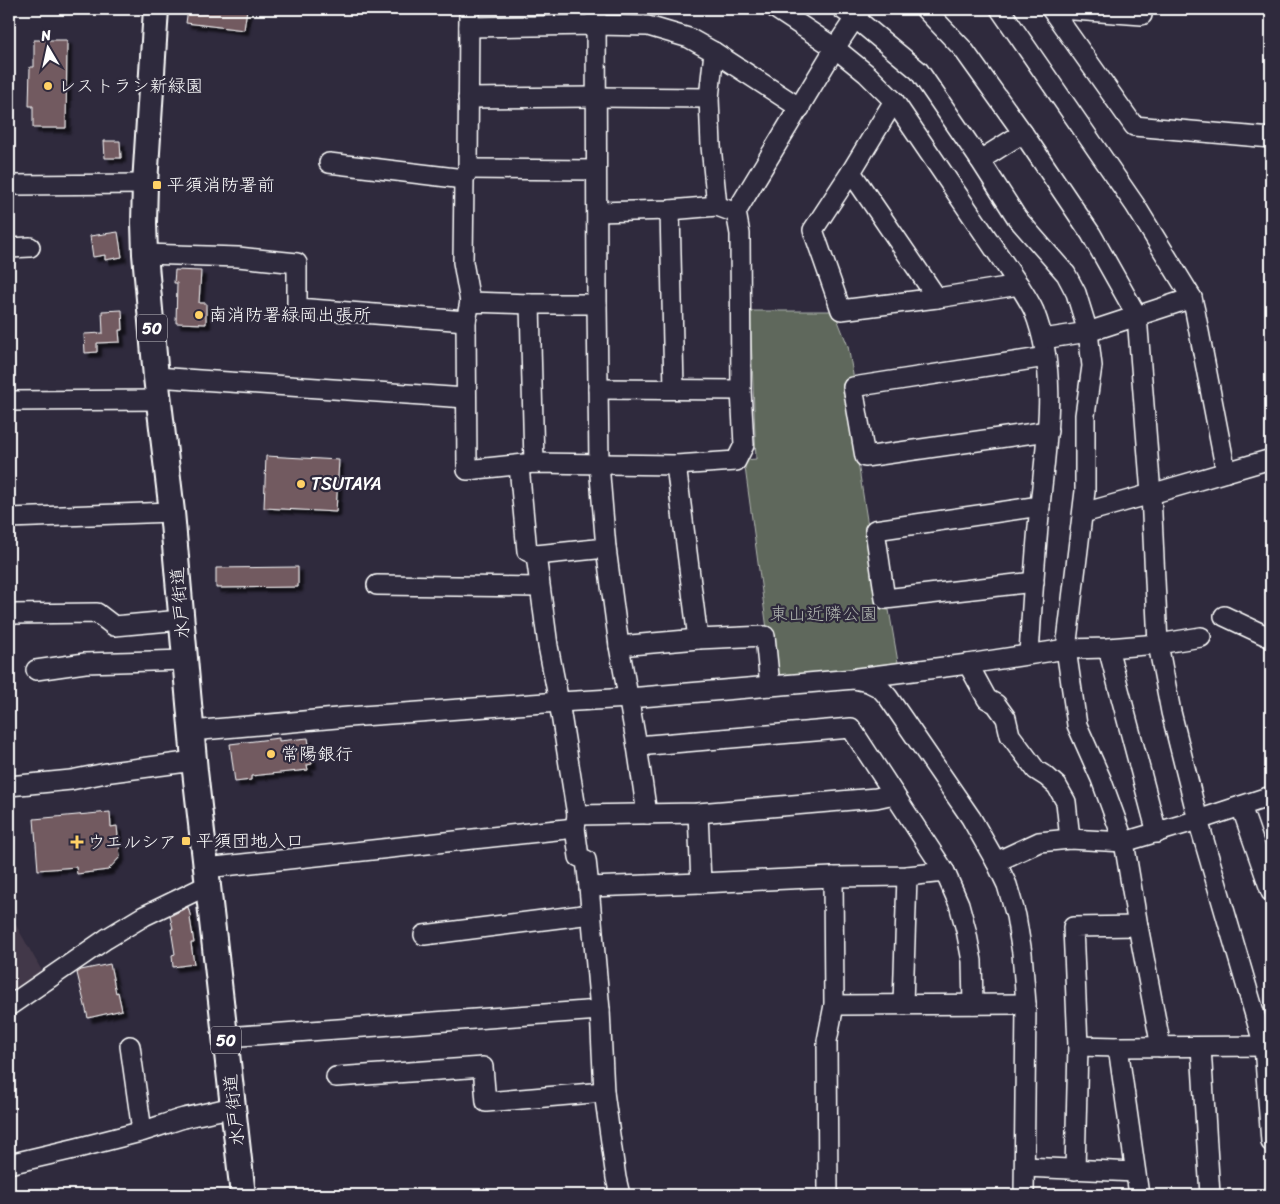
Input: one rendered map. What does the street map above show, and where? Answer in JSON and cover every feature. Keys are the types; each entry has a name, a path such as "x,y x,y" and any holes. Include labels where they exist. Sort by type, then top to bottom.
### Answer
{"main road":[{"name":"水戸街道","path":"156,9 145,184 145,254 156,377 172,512 194,761 243,1195"}],"street":[{"path":"776,9 835,48 868,74 894,101 1033,310 1044,348 1049,397 1048,431 1040,506 1029,654"},
{"path":"925,9 963,48 1023,133 1091,234 1137,316 1151,494 1158,644 1171,712 1198,820 1267,1046 1271,1142"},
{"path":"1000,9 1135,205 1192,298 1226,472"},
{"path":"1051,9 1134,126 1271,138"},
{"path":"1060,9 1142,15"},
{"path":"800,108 689,38 648,26 596,17 469,18 463,262 470,302 466,321 467,470 527,464 676,466 736,461 744,445 741,390 740,234 736,212 800,108 835,48 853,12 919,72 1018,218 1066,274 1076,293 1088,332 1092,366 1085,416 1085,491 1066,649 1077,725 1101,779 1124,842 1161,1047"},
{"path":"596,17 596,304 599,464 606,548 619,646 648,814"},
{"path":"714,52 709,98 711,146 717,206"},
{"path":"468,98 709,98"},
{"path":"894,101 813,230 841,310 937,298 1018,285"},
{"path":"980,160 1023,133"},
{"path":"329,163 466,174 596,170"},
{"path":"851,172 937,298"},
{"path":"9,185 145,184"},
{"path":"597,212 670,210 717,206 736,212"},
{"path":"670,210 674,389"},
{"path":"9,248 30,248"},
{"path":"145,254 238,257 297,263 297,308 466,321"},
{"path":"1048,431 865,457 853,387 1044,348 1192,298"},
{"path":"470,302 596,304"},
{"path":"530,304 527,552 536,556 606,548"},
{"path":"156,377 466,398"},
{"path":"598,389 741,390"},
{"path":"9,401 159,400"},
{"path":"1083,513 1271,459"},
{"path":"676,466 698,639"},
{"path":"1034,582 885,599 875,530 1040,506"},
{"path":"9,518 172,512"},
{"path":"536,556 539,588 559,702 580,857 586,860 600,1010 604,1092 620,1195"},
{"path":"377,585 539,588"},
{"path":"10,614 96,614 114,626 181,620"},
{"path":"1224,616 1271,638"},
{"path":"619,646 698,639 765,636 770,686"},
{"path":"191,731 854,679 1066,649 1158,644 1201,637"},
{"path":"1108,648 1156,833"},
{"path":"36,670 85,663 185,660"},
{"path":"968,664 987,699 996,704 1006,718 1010,735 1036,770 1057,786 1066,802 1070,839"},
{"path":"854,679 868,682 880,688 888,697 971,818 1007,885 1016,916 1022,953 1026,1004 1024,1195"},
{"path":"637,746 851,728 945,872 959,904 966,930 972,961 973,1004"},
{"path":"9,786 71,780 111,772 194,761"},
{"path":"9,1006 106,939 207,876 576,821 876,798 894,794"},
{"path":"996,862 1039,842 1070,839 1124,842 1271,796"},
{"path":"1241,806 1271,892"},
{"path":"698,813 701,883"},
{"path":"589,887 833,876 906,876 945,872"},
{"path":"828,1195 827,1041 834,1005 833,876"},
{"path":"903,1004 906,876"},
{"path":"424,936 591,914"},
{"path":"1076,1170 1078,1046 1073,927 1138,926"},
{"path":"834,1005 1026,1004"},
{"path":"226,1037 600,1010"},
{"path":"130,1046 142,1132"},
{"path":"1078,1046 1267,1046"},
{"path":"1118,1047 1139,1195"},
{"path":"1201,1047 1210,1195"},
{"path":"336,1077 483,1068 486,1102 604,1092"},
{"path":"9,1164 142,1132 183,1118 233,1108"},
{"path":"1025,1167 1135,1172"}],"shaded area":[{"path":"9,913 42,971 9,993"}],"green space":[{"name":"東山近隣公園","path":"750,311 834,311 848,346 854,380 845,380 881,609 889,610 899,668 784,678 778,673 767,629 744,460 756,459"}],"building":[{"path":"188,9 247,9 244,30 186,23"},
{"name":"レストラン新緑園","path":"34,40 67,40 66,128 33,128 33,106 29,106 30,67 34,67"},
{"path":"104,141 120,141 121,158 105,158"},
{"path":"118,232 122,257 105,260 105,255 93,257 90,236"},
{"path":"175,270 201,271 199,303 206,303 206,324 176,323 177,283 174,283"},
{"path":"122,310 123,330 119,330 120,342 97,343 97,352 85,353 84,334 103,333 102,311"},
{"name":"TSUTAYA","path":"266,456 339,460 336,512 264,508"},
{"path":"298,567 298,587 216,588 216,568"},
{"name":"常陽銀行","path":"279,738 279,741 308,738 312,764 307,765 308,770 251,776 251,780 235,782 230,744"},
{"name":"ウエルシア","path":"110,812 111,827 117,826 120,857 108,870 77,874 76,867 38,870 34,819"},
{"path":"188,907 194,943 191,943 194,964 173,967 172,955 175,954 170,916"},
{"path":"110,964 116,993 118,992 122,1010 88,1018 77,973 81,970"}],"place":[{"name":"レストラン新緑園","path":"48,86"},
{"name":"平須消防署前","path":"157,185"},
{"name":"南消防署緑岡出張所","path":"199,315"},
{"name":"TSUTAYA","path":"301,484"},
{"name":"常陽銀行","path":"271,754"},
{"name":"平須団地入口","path":"186,841"},
{"name":"ウエルシア","path":"77,842"}]}
